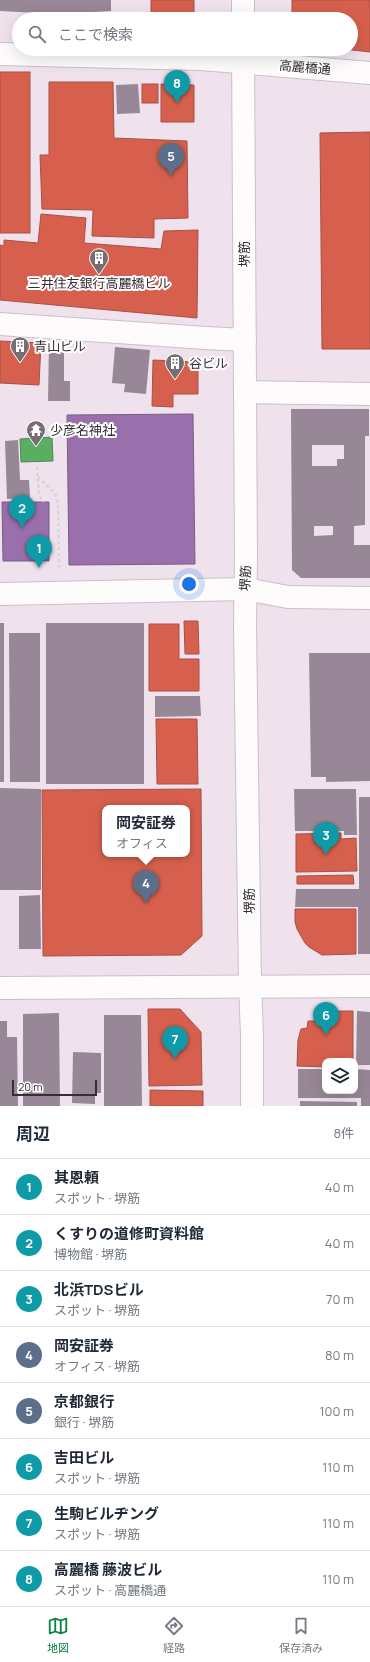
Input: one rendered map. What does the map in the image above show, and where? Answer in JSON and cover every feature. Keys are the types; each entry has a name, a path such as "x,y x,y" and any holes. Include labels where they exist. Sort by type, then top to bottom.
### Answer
{"street":[{"path":"242,12 243,0"},
{"name":"高麗橋通","path":"0,54 12,54"},
{"name":"高麗橋通","path":"80,56 201,59 242,56 370,73"},
{"name":"堺筋","path":"242,56 245,340 245,589 252,1106"},
{"path":"0,324 245,340"},
{"path":"245,392 370,394"},
{"path":"0,594 245,589 288,597 370,598"},
{"path":"0,988 370,986"}],"path":[{"path":"37,467 39,496 44,502"},
{"path":"38,477 55,493 58,502 59,572"}],"building: 商業":[{"path":"151,0 194,0 194,12 151,12"},
{"path":"292,0 370,0 370,52 358,51 358,12 292,12"},
{"path":"0,72 30,72 30,233 0,233"},
{"path":"49,82 113,82 114,138 187,141 188,218 154,219 154,238 92,236 93,210 42,209 40,155 49,155"},
{"path":"142,84 158,84 158,103 142,103"},
{"path":"161,84 194,85 194,122 161,122"},
{"path":"370,132 370,349 322,349 320,133"},
{"name":"三井住友銀行高麗橋ビル","path":"41,214 86,218 84,243 161,249 164,231 198,230 197,318 0,300 0,245 4,246 4,240 38,243"},
{"name":"青山ビル","path":"0,341 41,343 39,385 0,383"},
{"name":"谷ビル","path":"153,360 192,362 198,367 198,394 173,394 173,407 152,406"},
{"path":"184,621 198,621 199,654 185,654"},
{"path":"149,624 179,624 179,659 199,659 199,691 149,691"},
{"path":"156,719 197,719 198,784 157,784"},
{"path":"201,789 202,936 181,955 43,956 42,790"},
{"path":"341,833 341,839 356,838 357,871 296,872 296,834"},
{"path":"353,875 354,884 297,884 297,876"},
{"path":"295,909 356,909 356,954 322,955 309,947 297,929 295,922"},
{"path":"148,1009 180,1009 201,1032 202,1085 149,1086"},
{"path":"315,1011 353,1011 353,1058 322,1058 322,1067 297,1066 298,1040 301,1029 307,1028 308,1021 315,1021"},
{"path":"150,1090 203,1091 203,1106 150,1106"}],"building: 業務":[{"path":"193,414 195,564 69,565 67,415"},
{"path":"2,502 49,502 49,561 3,561"}],"building: 公共":[{"path":"52,437 53,461 21,462 20,439"}],"building: その他":[{"path":"0,0 111,0 111,11 0,11"},
{"path":"138,84 140,113 117,114 116,85"},
{"path":"49,343 64,343 64,381 70,381 70,401 48,401"},
{"path":"115,347 150,350 146,394 124,392 125,384 112,383"},
{"path":"291,409 369,409 369,436 365,436 365,525 354,526 354,545 370,545 370,578 301,578 292,570","holes":["312,445 344,445 344,459 337,459 337,466 312,466","314,526 333,526 333,535 314,536"]},
{"path":"18,440 20,480 29,480 30,498 7,499 5,441"},
{"path":"0,623 4,623 4,782 0,782"},
{"path":"46,623 144,623 144,784 46,784"},
{"path":"9,633 40,633 40,782 10,782"},
{"path":"309,653 370,653 370,781 326,782 326,777 311,777"},
{"path":"155,696 200,696 201,716 155,717"},
{"path":"0,788 41,789 41,890 0,890"},
{"path":"294,789 356,789 357,835 344,835 344,831 295,831"},
{"path":"359,797 370,797 370,954 358,954 358,907 295,907 296,889 359,889"},
{"path":"40,895 41,949 19,949 19,896"},
{"path":"357,1011 370,1012 370,1065 358,1065 358,1058 356,1058"},
{"path":"59,1013 60,1106 23,1106 23,1014"},
{"path":"104,1015 141,1015 142,1106 104,1106"},
{"path":"0,1021 7,1021 7,1037 17,1037 18,1106 0,1106"},
{"path":"73,1052 101,1053 101,1093 95,1093 95,1104 72,1103"},
{"path":"298,1069 322,1069 322,1094 358,1094 358,1069 370,1070 370,1106 361,1106 361,1098 298,1098"},
{"path":"300,1101 357,1102 357,1106 300,1106"}],"place":[{"name":"高麗橋 藤波ビル","path":"177,103"},
{"name":"京都銀行","path":"171,176"},
{"name":"三井住友銀行高麗橋ビル","path":"99,275"},
{"name":"青山ビル","path":"20,363"},
{"name":"谷ビル","path":"175,380"},
{"name":"少彦名神社","path":"36,447"},
{"name":"くすりの道修町資料館","path":"22,528"},
{"name":"其恩頼","path":"39,568"},
{"name":"北浜TDSビル","path":"326,855"},
{"name":"岡安証券","path":"146,903"},
{"name":"吉田ビル","path":"326,1035"},
{"name":"生駒ビルヂング","path":"175,1059"}]}
